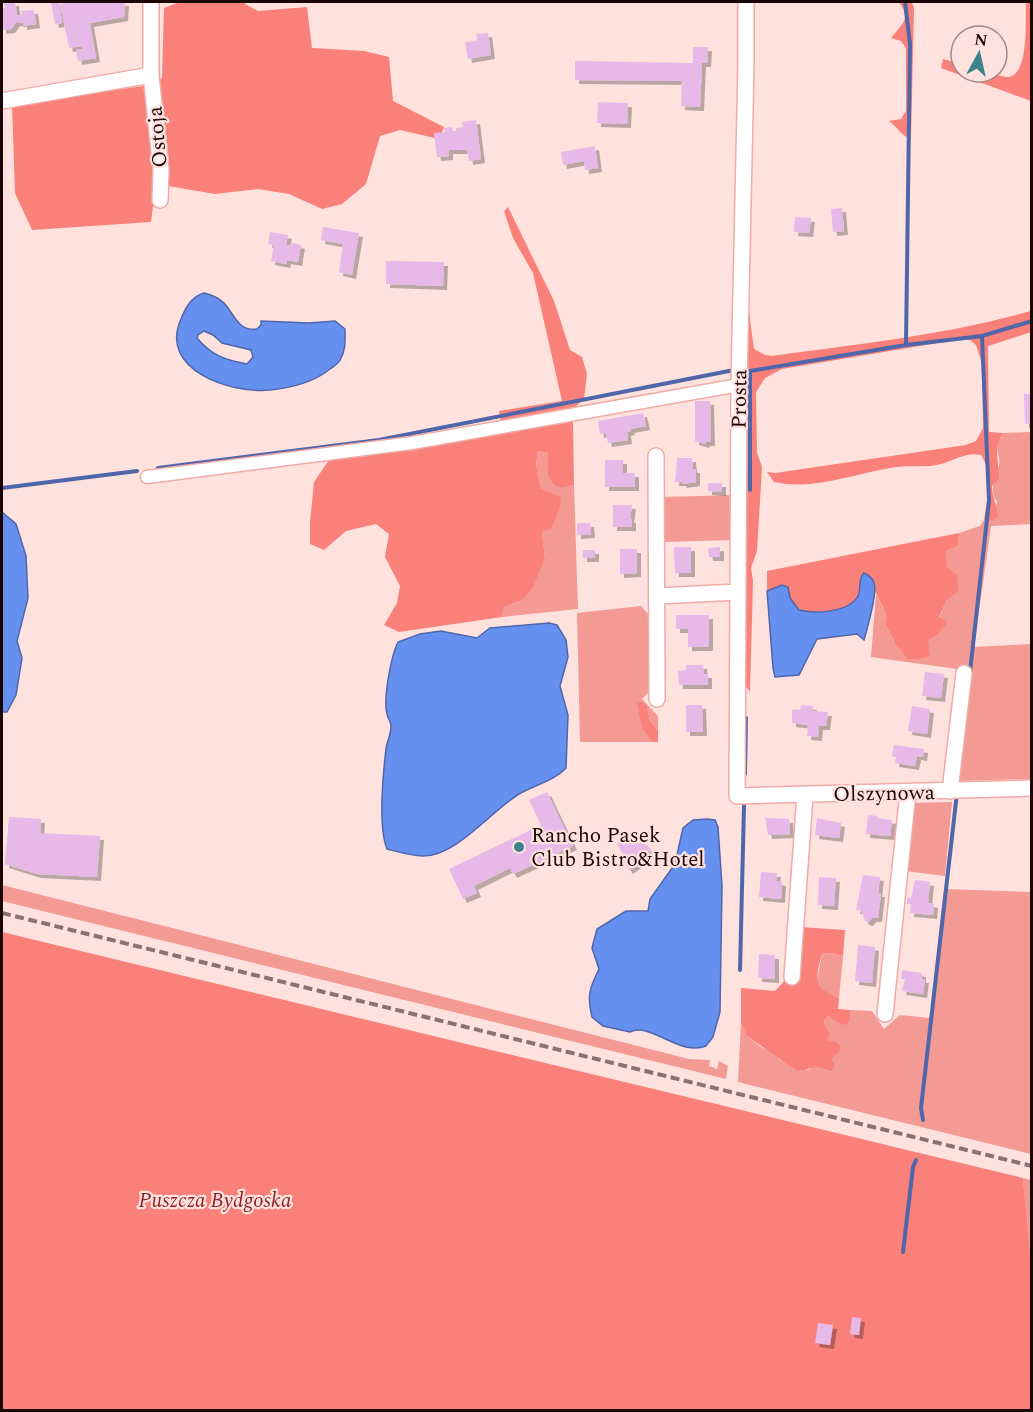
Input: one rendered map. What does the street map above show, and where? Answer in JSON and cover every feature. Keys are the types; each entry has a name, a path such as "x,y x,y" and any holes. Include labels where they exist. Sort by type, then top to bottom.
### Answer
{"street":[{"name":"Ostoja","path":"151,2 151,75 161,170 160,200"},
{"name":"Prosta","path":"737,796 739,385 746,2"},
{"path":"2,101 151,75"},
{"path":"147,477 412,443 739,385"},
{"path":"656,456 657,699"},
{"path":"657,596 738,592"},
{"path":"954,791 964,673"},
{"name":"Olszynowa","path":"737,796 1032,788"},
{"path":"885,1014 908,792"},
{"path":"792,977 805,795"}],"shaded area":[{"path":"1031,432 1031,524 991,526 974,647 1031,644 1031,779 956,781 971,671 871,657 876,594 886,614 885,623 895,643 924,640 942,629 948,622 939,618 947,600 946,551 958,546 959,533 980,526 984,520 991,521 997,502 993,493 993,484 999,465 997,446 1003,433"},
{"path":"538,451 548,453 548,476 563,488 574,485 578,609 502,617 504,607 522,600 545,558 542,532 560,497 541,490 536,465"},
{"path":"733,495 732,540 663,542 663,497"},
{"path":"641,606 648,614 650,691 642,699 658,716 658,730 650,721 647,706 638,703 642,729 652,742 580,742 577,613"},
{"path":"952,802 945,876 905,871 912,803"},
{"path":"2,885 689,1059 710,1060 709,1066 717,1069 719,1061 728,1066 726,1079 2,901"},
{"path":"944,889 1031,892 1031,1154 738,1082 741,1022 747,1036 761,1047 774,1053 780,1060 808,1070 819,1067 831,1072 824,1021 828,1016 848,1023 851,1019 850,1010 872,1011 884,1029 900,1015 930,1018"},
{"path":"822,954 843,956 839,998 825,993 817,981"},
{"path":"1023,1178 1031,1180 1031,1278"}],"green space":[{"path":"180,2 242,2 258,11 307,7 312,48 364,51 389,57 393,101 444,127 439,139 400,130 380,136 366,184 342,204 322,209 289,194 258,189 215,194 156,184 151,222 32,230 15,193 12,104 158,84 162,77 164,8"},
{"path":"899,2 912,2 914,8 911,139 889,121 901,119 906,111 906,48 901,41 891,38 905,17"},
{"path":"1026,2 1031,2 1031,101 985,84 1009,84 1009,76 1020,67 1026,32"},
{"path":"943,59 949,61 949,71 941,68"},
{"path":"508,207 554,301 570,350 582,357 587,374 584,399 575,407 501,421 499,411 562,401 533,273 513,238 504,211"},
{"path":"1031,311 1031,332 988,346 989,432 1003,433 997,449 999,479 992,486 998,516 991,521 984,520 988,479 981,455 966,455 936,465 896,467 819,483 774,482 767,472 775,473 966,445 976,441 983,428 982,364 976,345 970,340 962,339 782,369 765,378 756,392 757,453 762,467 757,551 751,568 753,581 750,692 743,683 745,312 749,312 754,349 772,356 935,333"},
{"path":"573,419 574,485 563,488 554,485 548,476 548,453 538,451 536,465 541,489 561,497 560,507 551,529 542,532 545,558 532,589 522,600 504,607 502,617 399,632 384,625 397,603 400,586 385,557 389,534 376,524 346,531 324,550 310,544 314,482 329,460 409,450"},
{"path":"959,533 958,546 946,551 947,567 957,575 958,591 947,600 939,617 948,622 938,634 928,640 930,656 908,659 895,643 885,623 886,614 874,589 874,583 860,577 858,597 847,606 831,611 799,610 790,598 788,587 773,588 767,591 767,571"},
{"path":"642,702 647,706 650,721 658,730 658,742 652,742 642,729 637,703"},
{"path":"800,927 845,930 843,956 822,954 817,976 824,991 839,998 838,1009 850,1010 851,1019 848,1023 843,1025 828,1016 824,1021 830,1034 827,1040 836,1042 841,1047 838,1054 831,1058 835,1066 831,1072 817,1067 797,1071 747,1036 741,1022 741,988 775,991 788,977"},
{"name":"Puszcza Bydgoska","path":"2,932 1023,1178 1032,1278 1031,1410 2,1410"}],"water":[{"path":"204,293 218,298 246,328 257,329 261,321 309,323 335,321 345,329 342,357 324,374 286,388 254,390 219,383 202,375 189,365 180,352 177,337 185,310 196,297","holes":["204,331 222,343 251,350 253,357 247,364 225,358 213,353 197,338"]},
{"path":"2,512 16,524 26,556 28,598 17,641 22,658 16,695 7,712 2,712"},
{"path":"864,573 873,580 875,588 864,640 857,634 817,639 799,675 775,677 767,591 782,585 788,587 790,598 799,610 831,611 853,602 858,596"},
{"path":"549,623 557,625 566,640 568,657 560,686 568,715 566,768 550,780 519,794 448,849 423,856 387,849 382,814 385,759 391,723 387,714 386,698 390,667 398,642 420,634 441,631 477,638 490,628"},
{"path":"693,820 715,820 718,827 722,886 720,1012 713,1037 706,1046 686,1047 646,1031 630,1032 603,1026 592,1017 589,998 599,969 592,948 597,929 626,911 648,911 650,899 675,864 683,828"}],"building":[{"path":"4,2 15,2 17,15 22,15 21,11 34,10 36,24 23,26 23,23 16,22 11,29 2,30"},
{"path":"59,2 62,23 55,24 51,3"},
{"path":"125,2 124,17 90,23 96,58 78,61 76,50 83,49 82,46 69,48 60,4"},
{"path":"488,33 491,55 468,59 465,42 477,41 476,34"},
{"path":"693,47 708,47 707,63 702,63 700,107 681,106 682,81 575,80 575,61 693,63"},
{"path":"598,102 628,103 627,124 597,123"},
{"path":"476,120 481,159 469,161 467,148 466,150 449,150 449,156 437,157 434,133 445,132 444,128 452,127 453,131 456,131 456,128 463,127 462,122"},
{"path":"595,146 598,168 585,170 584,161 563,165 561,152"},
{"path":"842,208 844,231 833,232 831,209"},
{"path":"795,217 811,218 809,233 794,232"},
{"path":"323,227 359,233 352,275 339,272 343,244 321,240"},
{"path":"270,232 288,235 286,245 292,246 292,243 301,245 298,262 287,260 286,264 271,261 274,245 268,244"},
{"path":"386,261 444,262 443,286 386,284"},
{"path":"1024,394 1032,394 1032,423 1025,424"},
{"path":"695,401 710,401 711,442 705,444 695,441"},
{"path":"643,413 646,426 630,429 631,431 627,432 628,440 608,443 606,433 600,434 598,421"},
{"path":"677,458 692,458 693,469 696,469 696,482 683,484 675,482"},
{"path":"605,460 623,460 623,473 635,473 635,487 605,487"},
{"path":"708,483 722,483 722,492 708,491"},
{"path":"613,505 632,505 630,519 632,519 632,527 613,527"},
{"path":"577,523 590,523 591,534 577,535"},
{"path":"674,547 691,547 691,573 675,573"},
{"path":"720,547 720,557 709,557 708,548"},
{"path":"620,549 637,549 637,573 620,574"},
{"path":"583,550 595,550 595,558 583,558"},
{"path":"676,615 709,615 709,647 688,647 688,629 676,629"},
{"path":"686,665 703,665 704,674 708,674 708,685 679,685 678,671 686,670"},
{"path":"925,672 944,674 941,698 922,696"},
{"path":"686,705 702,705 703,732 686,732"},
{"path":"801,705 813,706 812,711 828,712 826,726 819,726 818,737 807,736 808,725 792,723 793,709 800,710"},
{"path":"912,706 930,709 927,734 908,731"},
{"path":"894,745 924,749 923,757 917,756 915,766 895,763 896,757 892,757"},
{"path":"547,792 573,846 513,874 510,868 474,886 477,893 463,899 449,869 541,825 529,800"},
{"path":"868,815 892,820 890,836 866,834"},
{"path":"9,817 41,819 40,833 100,836 97,877 37,874 5,864"},
{"path":"765,818 789,819 790,834 768,835"},
{"path":"817,818 841,823 839,838 815,835"},
{"path":"631,834 638,844 643,841 651,851 629,870 622,860 625,858 617,844"},
{"path":"761,872 777,873 776,881 782,882 781,899 759,897"},
{"path":"863,875 880,877 878,918 872,918 869,922 865,921 861,910 856,910"},
{"path":"819,877 836,878 834,906 818,905"},
{"path":"915,880 930,882 928,903 934,904 933,915 910,913 911,904 907,904 907,898 911,898"},
{"path":"858,945 875,947 872,983 855,981"},
{"path":"759,954 775,955 775,979 758,978"},
{"path":"902,970 922,973 922,979 925,979 923,994 902,991 905,979 901,979"},
{"path":"852,1317 861,1318 859,1335 850,1334"},
{"path":"818,1323 833,1325 830,1345 815,1343"}],"waterway":[{"path":"905,2 910,44 906,345 982,336"},
{"path":"970,672 989,501 982,336 1032,321"},
{"path":"750,490 750,371 906,345"},
{"path":"158,468 379,440 734,370"},
{"path":"2,488 137,471"},
{"path":"745,774 746,718"},
{"path":"923,1120 921,1108 957,793"},
{"path":"740,970 744,806"},
{"path":"903,1252 913,1167 916,1160"}],"railway":[{"path":"2,913 1032,1166"}],"place":[{"name":"Rancho Pasek Club Bistro&Hotel","path":"519,847"}]}
